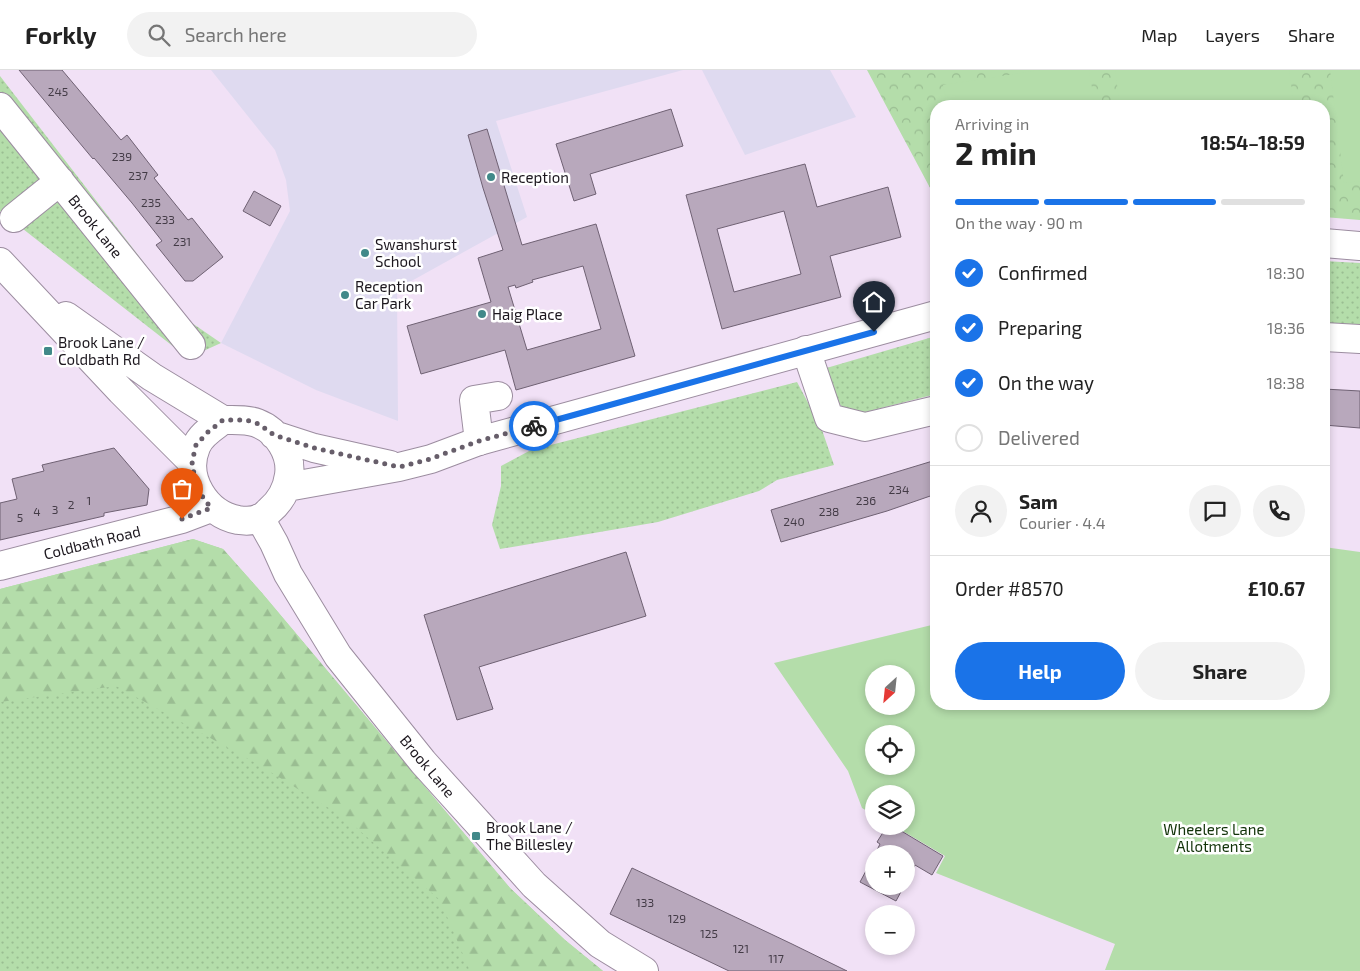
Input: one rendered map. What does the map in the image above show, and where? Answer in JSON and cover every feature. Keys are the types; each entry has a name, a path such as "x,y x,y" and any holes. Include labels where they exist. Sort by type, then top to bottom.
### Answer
{"main road":[{"name":"Brook Lane","path":"0,107 191,345"},
{"path":"14,218 60,181"},
{"path":"1330,244 1360,246"},
{"path":"8,271 152,377 223,420 246,420 259,424 274,435 285,448 290,464 287,487 279,503 260,518 246,521 229,518 211,508 199,492 192,462 196,445 223,420"},
{"path":"8,271 121,391 192,462"},
{"path":"287,487 399,467 430,459 479,441 930,317"},
{"path":"1330,337 1360,339"},
{"path":"806,350 829,418 865,427 930,411"},
{"path":"479,441 474,400 498,396"},
{"path":"274,435 314,448 399,467"},
{"name":"Coldbath Road","path":"0,566 182,519 211,508"},
{"name":"Brook Lane","path":"260,518 288,574 338,656 423,762 534,885 600,944 644,971"}],"shaded area":[{"name":"Swanshurst School","path":"211,70 683,70 496,121 527,217 397,289 398,421 316,390 221,343 290,211 286,180 275,150"},
{"path":"702,70 830,70 856,117 745,155"}],"green space":[{"path":"867,70 1360,70 1360,220 1330,218 1330,100 930,100 930,188"},
{"path":"1040,70 1089,70 1094,100 946,100 943,85"},
{"path":"1115,70 1289,70 1293,100 1119,100"},
{"path":"1330,70 1360,70 1360,181 1344,183"},
{"path":"0,76 189,321 221,343 188,358 0,211"},
{"path":"1330,261 1360,263 1360,328 1330,325"},
{"path":"930,338 930,396 858,414 842,407 823,382 823,369"},
{"path":"797,382 821,427 834,465 777,480 759,491 658,522 500,549 492,525 501,486 501,466 531,450"},
{"path":"193,539 223,549 510,888 565,940 603,971 0,971 0,589"},
{"path":"193,539 223,549 510,888 565,940 603,971 470,971 440,900 345,818 259,765 116,686 0,702 0,589"},
{"name":"Wheelers Lane Allotments","path":"1330,548 1360,552 1360,971 1105,970 1115,944 936,873 945,856 909,835 915,835 915,785 865,785 865,810 862,808 848,771 774,663 930,625 930,710 1330,710"}],"building":[{"path":"19,70 62,70 121,140 127,135 158,175 154,178 188,220 192,218 223,257 193,281 185,281 156,245 162,241"},
{"path":"671,109 683,146 590,174 596,194 574,201 556,144"},
{"name":"Haig Place","path":"487,129 522,245 596,224 635,356 516,390 505,350 421,374 407,326 491,302 478,258 503,250 468,135","holes":["583,266 601,329 527,350 508,287 515,285 516,288 533,282 532,280"]},
{"path":"805,164 817,207 888,187 901,237 830,256 841,297 722,329 686,195","holes":["784,211 801,274 734,292 717,229"]},
{"path":"254,191 281,206 270,226 243,211"},
{"path":"1330,389 1360,391 1360,428 1330,426"},
{"path":"114,448 149,489 147,505 104,513 104,516 0,540 0,503 17,499 12,479 44,471 42,465"},
{"path":"930,462 930,496 887,511 781,542 771,510"},
{"path":"626,552 646,616 479,667 493,709 457,720 424,615"},
{"path":"881,835 908,835 943,856 932,875 915,865 915,845 880,845 877,842"},
{"path":"632,868 847,971 729,971 658,937 610,914"},
{"path":"865,873 865,885 860,882"},
{"path":"885,895 899,895 896,901"}],"way so far":[{"path":"182,519 211,508 199,492 192,462 196,445 223,420 246,420 259,424 274,435 314,448 399,467 430,459 479,441 534,426"}],"place":[{"name":"Reception","path":"491,177"},
{"name":"Swanshurst School","path":"365,253"},
{"name":"Reception Car Park","path":"345,295"},
{"name":"Haig Place","path":"482,314"},
{"name":"Brook Lane / Coldbath Rd","path":"48,351"},
{"name":"Brook Lane / The Billesley","path":"476,836"}],"route":[{"path":"534,426 874,332"}]}
